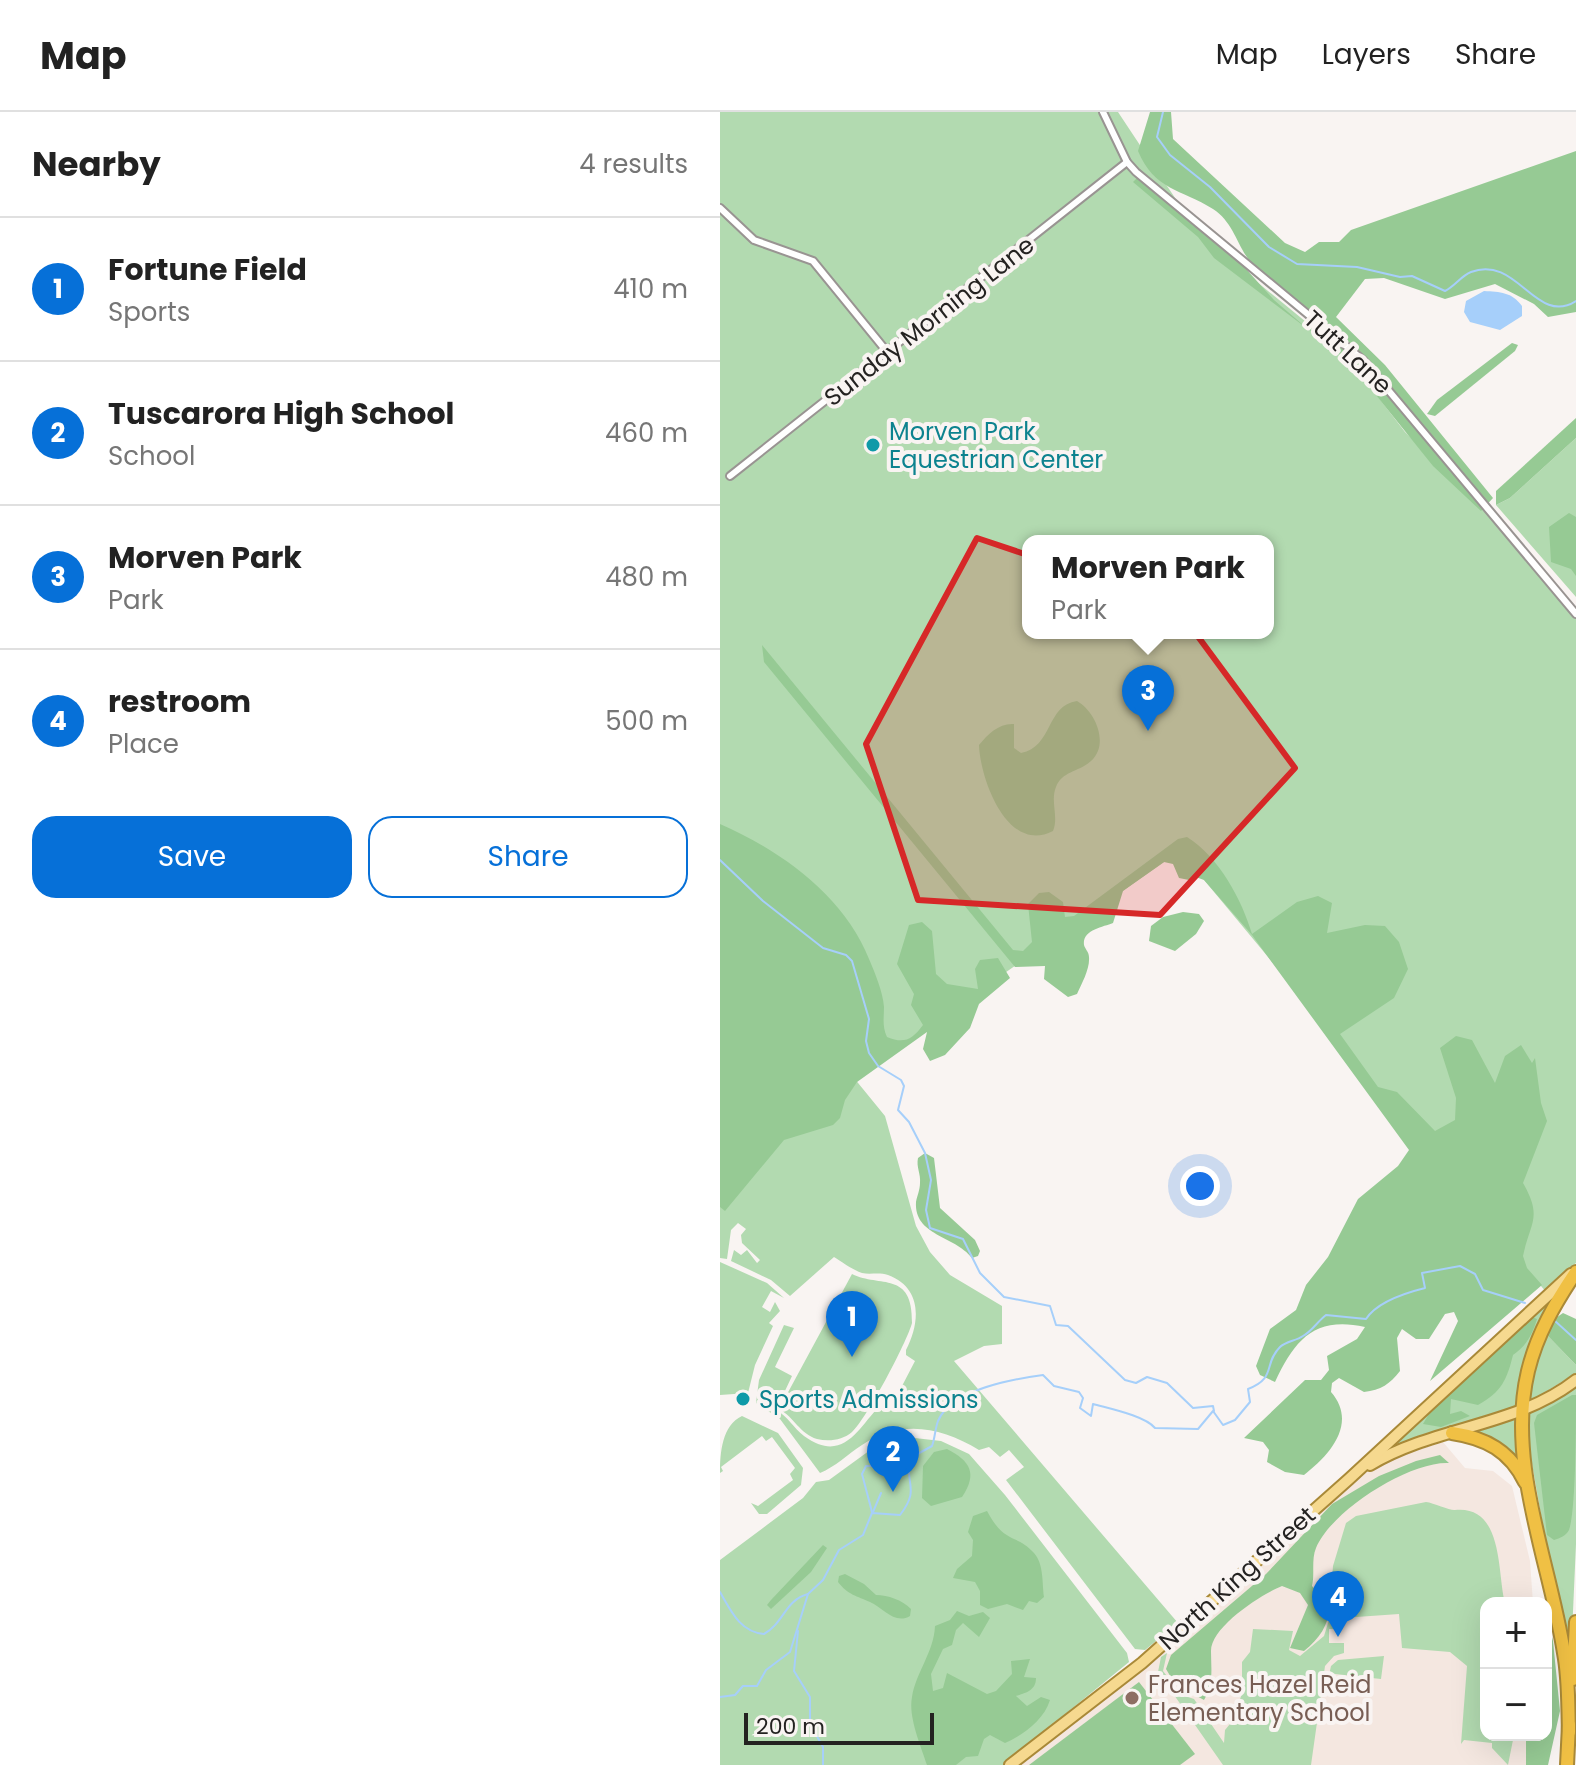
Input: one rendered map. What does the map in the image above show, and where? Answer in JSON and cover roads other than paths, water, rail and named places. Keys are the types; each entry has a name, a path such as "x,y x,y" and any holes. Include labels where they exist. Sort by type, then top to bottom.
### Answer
{"highway":[{"path":"1569,1732 1564,1653 1530,1493 1523,1410 1527,1373 1539,1337 1576,1271"},
{"path":"1452,1433 1478,1438 1499,1449 1513,1461 1530,1493"},
{"path":"1567,1765 1576,1622"}],"main road":[{"name":"North King Street","path":"1010,1765 1142,1663 1576,1271"},
{"name":"North King Street","path":"1349,1479 1392,1453 1547,1400 1576,1380"}],"street":[{"name":"Tutt Lane","path":"1103,112 1127,162 1363,360 1576,614"},
{"name":"Sunday Morning Lane","path":"730,476 1127,162"},
{"path":"720,208 754,240 813,261 888,353"}],"water":[{"path":"1484,291 1510,295 1522,306 1522,316 1500,330 1470,322 1464,312 1466,301"}],"waterway":[{"path":"1163,112 1157,137 1170,155 1210,187 1269,247 1297,264 1357,267 1400,277 1412,276 1445,291 1467,274 1487,269 1514,280 1549,305 1562,306 1576,301"},
{"path":"720,860 763,901 823,948 846,955 852,961 869,1019 866,1041 869,1053 878,1066 901,1080 904,1086 898,1110 909,1122 925,1153 931,1180 926,1210 930,1228 963,1239 980,1273 1004,1297 1050,1306 1056,1325 1068,1326 1125,1380 1136,1383 1147,1377 1167,1383 1193,1408 1213,1406 1214,1411"},
{"path":"720,1697 735,1695 743,1686 757,1686 766,1670 790,1652 808,1594 823,1580 839,1550 863,1535 872,1513 900,1515 910,1498 912,1457 932,1446 938,1421 945,1410 969,1394 1000,1383 1043,1375 1054,1386 1079,1392 1083,1398 1080,1408 1091,1416 1093,1404 1136,1416 1155,1428 1198,1429 1213,1411 1223,1425 1235,1420 1250,1402 1248,1389 1263,1380 1282,1345 1306,1334 1326,1315 1366,1319 1384,1303 1425,1288 1422,1273 1460,1266 1475,1274 1483,1290 1525,1303"},
{"path":"1555,1321 1576,1340"},
{"path":"872,1512 862,1474 866,1466 909,1466"},
{"path":"873,1512 881,1493"},
{"path":"720,1592 742,1625 764,1634 794,1601 808,1594"},
{"path":"798,1631 794,1671 810,1697 810,1724 823,1747 823,1765"}],"place":[{"name":"Morven Park Equestrian Center","path":"873,445"},
{"name":"Morven Park","path":"1148,731"},
{"name":"Fortune Field","path":"852,1357"},
{"name":"Sports Admissions","path":"743,1399"},
{"name":"Tuscarora High School","path":"893,1492"},
{"name":"restroom","path":"1338,1637"},
{"name":"Frances Hazel Reid Elementary School","path":"1132,1698"}]}
